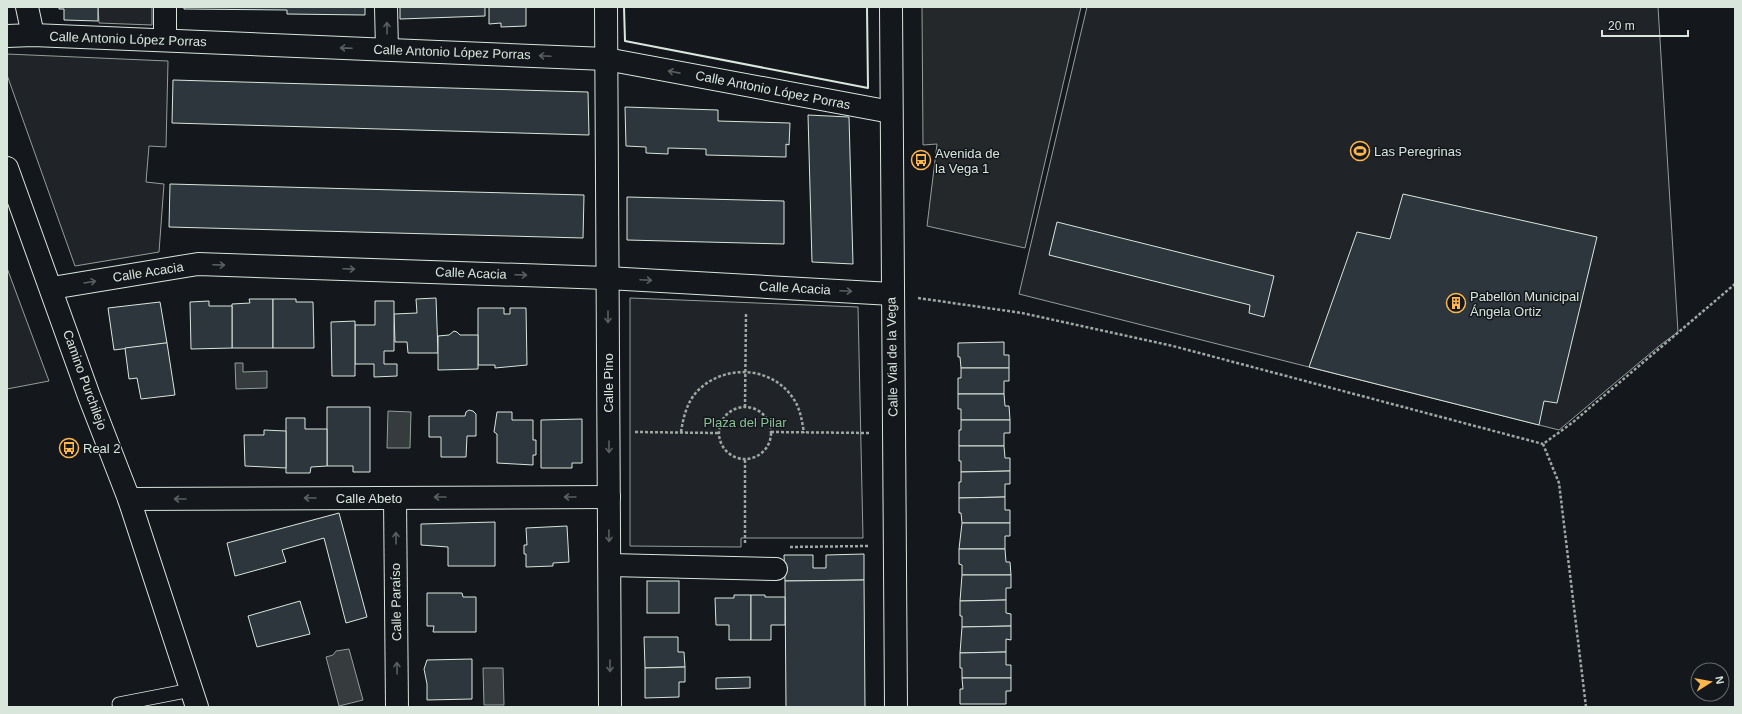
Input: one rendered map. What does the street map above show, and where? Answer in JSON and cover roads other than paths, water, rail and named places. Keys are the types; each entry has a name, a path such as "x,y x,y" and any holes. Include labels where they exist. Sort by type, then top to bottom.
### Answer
{"street":[{"path":"27,7 33,34"},
{"path":"165,7 165,40"},
{"path":"386,7 387,49"},
{"name":"Calle Pino","path":"606,7 610,707"},
{"name":"Calle Vial de la Vega","path":"890,7 896,707"},
{"name":"Calle Antonio López Porras","path":"7,36 33,34 606,59 891,112"},
{"name":"Camino Purchilejo","path":"7,168 52,288 89,396 129,499 194,698"},
{"name":"Calle Acacia","path":"52,288 198,264 607,278 892,294"},
{"name":"Calle Abeto","path":"129,499 609,497"},
{"name":"Calle Paraíso","path":"395,498 397,707"},
{"path":"610,565 745,567 776,569"}],"lane":[{"path":"119,704 194,698"}],"place":[{"name":"Las Peregrinas","path":"1360,151"},
{"name":"Avenida de la Vega 1","path":"921,160"},
{"name":"Pabellón Municipal Ángela Ortiz","path":"1456,303"},
{"name":"Real 2","path":"69,448"}],"park label":[{"name":"Plaza del Pilar","path":"745,422"}]}
